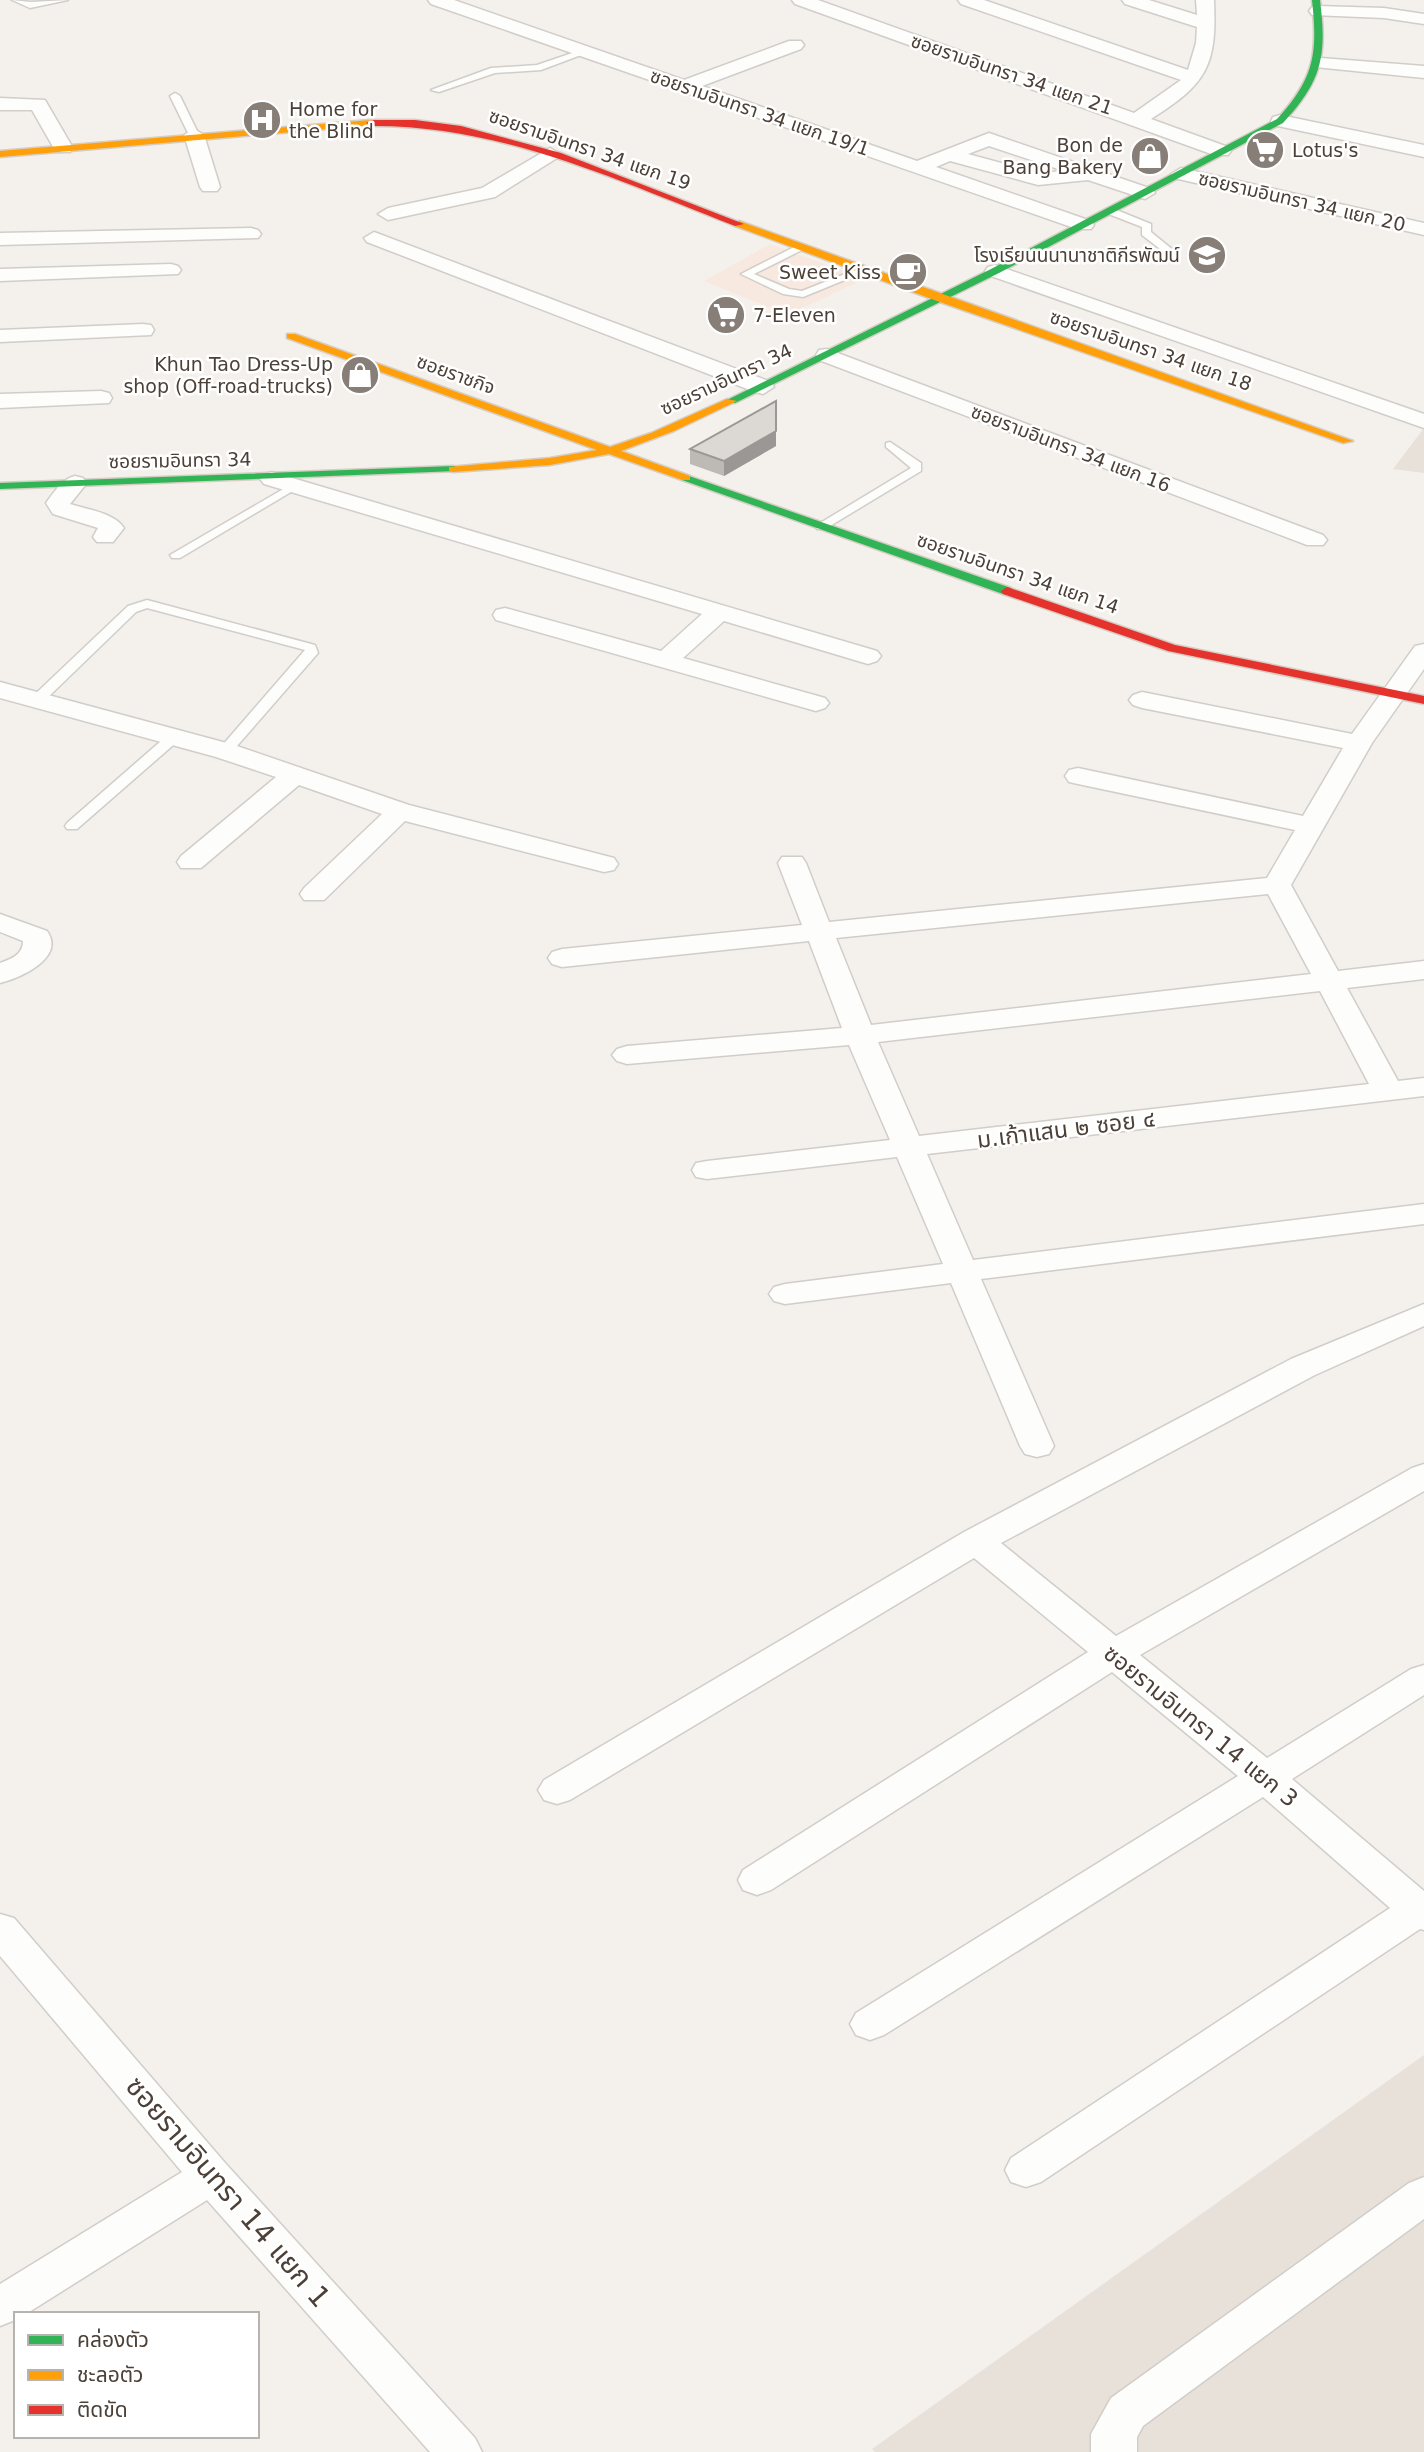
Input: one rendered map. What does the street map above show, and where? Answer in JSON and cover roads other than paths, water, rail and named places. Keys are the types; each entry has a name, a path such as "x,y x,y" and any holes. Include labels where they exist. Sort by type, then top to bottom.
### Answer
{"street":[{"name":"ซอยรามอินทรา 34 แยก 19/1","path":"437,0 921,166 1084,225"},
{"name":"ซอยรามอินทรา 34 แยก 21","path":"801,0 1221,151"},
{"path":"967,0 1194,78"},
{"path":"1131,0 1206,24"},
{"path":"1138,119 1172,99 1194,78 1206,49 1205,0"},
{"path":"1424,19 1317,5 1321,63 1424,72"},
{"path":"684,86 795,45"},
{"name":"ซอยรามอินทรา 34","path":"0,486 75,483 282,483 517,465 608,451 661,433 763,387 941,299 1280,121 1302,100 1321,63"},
{"path":"0,104 38,104 51,154"},
{"path":"1280,121 1424,151"},
{"name":"ซอยรามอินทรา 34 แยก 19","path":"0,154 51,154 194,135 378,122 435,125 478,132 550,154 941,299"},
{"path":"194,135 205,191 199,235"},
{"path":"388,214 488,193 550,154"},
{"path":"921,166 946,154 1038,179 1092,175 1145,193"},
{"name":"ซอยรามอินทรา 34 แยก 20","path":"1181,174 1424,229"},
{"path":"0,239 251,234"},
{"path":"374,238 763,387"},
{"path":"0,275 171,270"},
{"path":"995,271 1422,419"},
{"name":"ซอยรามอินทรา 34 แยก 18","path":"941,299 1347,442"},
{"path":"0,335 144,330"},
{"name":"ซอยราชกิจ","path":"291,336 608,451"},
{"name":"ซอยรามอินทรา 34 แยก 16","path":"827,355 1315,540"},
{"path":"0,401 101,398"},
{"name":"ซอยรามอินทรา 34 แยก 14","path":"608,451 1172,648 1424,700"},
{"path":"75,483 58,503 61,509 106,523 112,528 105,537"},
{"path":"282,483 867,656"},
{"path":"667,659 720,611"},
{"path":"505,615 816,703"},
{"path":"1277,885 1359,743 1424,651"},
{"path":"0,690 225,751 400,811 604,864"},
{"path":"1142,700 1359,743"},
{"path":"191,862 294,776"},
{"path":"1078,776 1312,826"},
{"path":"314,894 400,811"},
{"path":"792,863 860,1035 1037,1446"},
{"path":"562,958 1277,885"},
{"path":"1277,885 1388,1091"},
{"path":"0,974 25,963 37,948 37,937 9,925"},
{"path":"627,1055 860,1035 1424,970"},
{"name":"ม.เก้าแสน ๒ ซอย ๔","path":"707,1170 1424,1087"},
{"path":"785,1294 1424,1214"},
{"path":"557,1790 976,1541 1303,1367 1424,1314"},
{"path":"757,1881 1113,1654 1424,1476"},
{"name":"ซอยรามอินทรา 14 แยก 3","path":"976,1541 1264,1776 1422,1910"},
{"path":"870,2024 1424,1678"},
{"path":"1026,2170 1422,1910"},
{"name":"ซอยรามอินทรา 14 แยก 1","path":"0,1929 211,2176 459,2452"},
{"path":"0,2307 211,2176"},
{"path":"1114,2452 1114,2434 1127,2412 1424,2195"}],"lane":[{"path":"16,0 30,5 64,0"},
{"path":"436,90 494,70 538,68 584,52"},
{"path":"175,96 194,135"},
{"path":"1110,211 1147,226 1146,233 1168,250"},
{"path":"800,247 746,274 787,292 803,294 864,270"},
{"path":"821,527 917,469 916,464 890,445"},
{"path":"176,555 282,483"},
{"path":"37,700 132,609 147,604 311,648 312,653 225,751"},
{"path":"72,826 174,737"}],"place":[{"name":"Home for the Blind","path":"262,120"},
{"name":"Lotus's","path":"1265,150"},
{"name":"Bon de Bang Bakery","path":"1150,156"},
{"name":"โรงเรียนนนานาชาติกีรพัฒน์","path":"1207,255"},
{"name":"Sweet Kiss","path":"908,272"},
{"name":"7-Eleven","path":"726,315"},
{"name":"Khun Tao Dress-Up shop (Off-road-trucks)","path":"360,375"}]}
